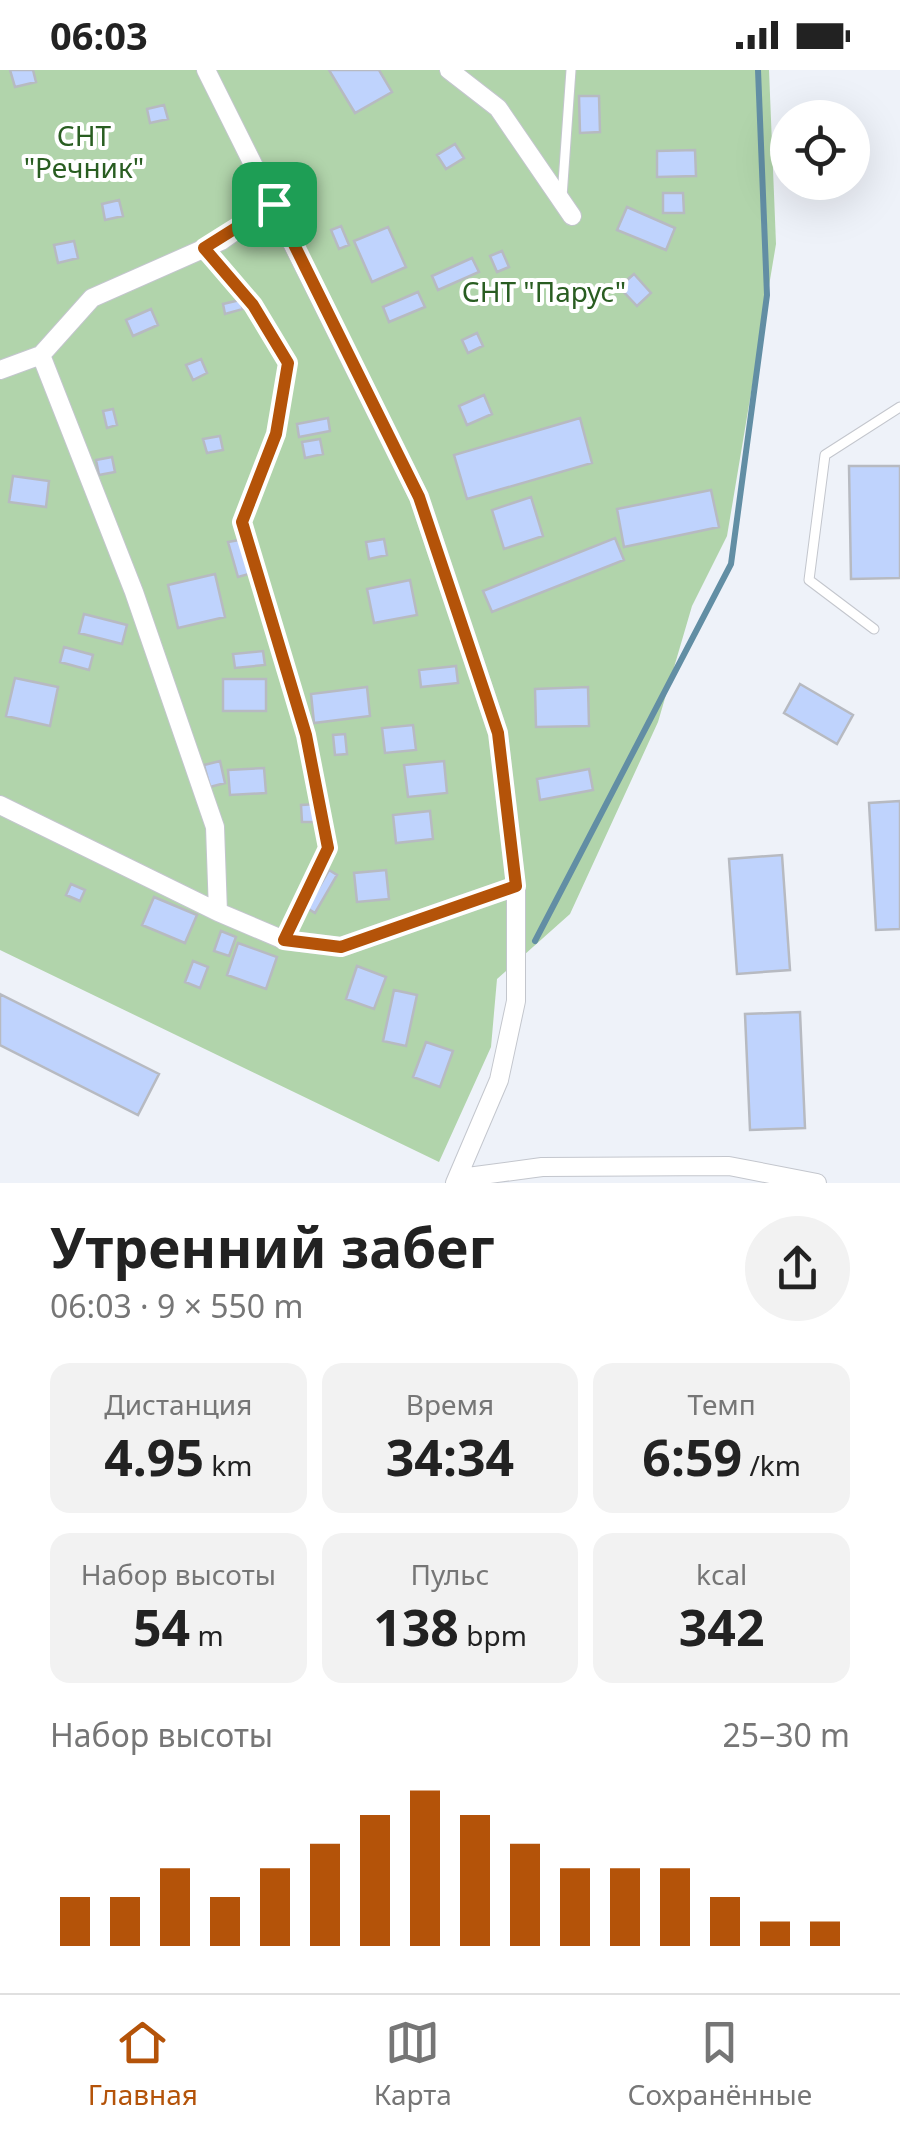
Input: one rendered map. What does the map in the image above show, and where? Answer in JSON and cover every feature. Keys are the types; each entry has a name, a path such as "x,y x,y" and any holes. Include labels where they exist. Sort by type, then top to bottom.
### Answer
{"street":[{"path":"206,70 419,497 498,733 516,886 516,1001 499,1080 458,1180"},
{"path":"449,70 498,108 567,208"},
{"path":"0,370 41,355 92,298 204,248 274,204"},
{"path":"41,355 134,592 216,827 218,912"},
{"path":"0,805 218,912 284,940 341,947 516,886"},
{"path":"458,1180 542,1167 729,1166 817,1183"}],"lane":[{"path":"567,208 571,70"},
{"path":"204,248 253,305 288,363 276,434 242,522 306,735 328,848 284,940"},
{"path":"874,629 809,580 826,455 900,407"}],"green space":[{"path":"0,70 769,70 770,200 774,200 776,244 727,536 692,606 658,722 570,914 497,979 491,1047 439,1162 0,950"}],"building":[{"path":"10,70 33,70 36,82 15,87"},
{"path":"329,70 379,70 392,92 355,113"},
{"path":"579,96 599,96 600,132 580,133"},
{"path":"164,105 168,119 150,123 147,109"},
{"path":"455,144 464,158 446,169 437,155"},
{"path":"695,150 696,176 657,177 657,151"},
{"path":"663,193 683,193 684,213 663,213"},
{"path":"119,200 123,216 105,220 102,204"},
{"path":"627,207 675,228 666,250 617,230"},
{"path":"341,226 349,245 339,249 331,230"},
{"path":"388,227 406,267 372,282 354,241"},
{"path":"74,241 78,258 58,263 54,245"},
{"path":"502,251 509,267 497,272 490,256"},
{"path":"472,258 479,272 438,290 432,276"},
{"path":"634,274 651,293 637,306 619,287"},
{"path":"418,292 425,307 389,322 383,307"},
{"path":"240,300 243,309 225,314 223,304"},
{"path":"151,309 158,325 133,336 126,320"},
{"path":"477,333 483,346 468,353 462,340"},
{"path":"201,359 207,373 193,380 186,365"},
{"path":"484,395 492,414 467,425 459,406"},
{"path":"113,409 117,425 107,428 103,411"},
{"path":"328,418 330,431 299,437 297,424"},
{"path":"580,418 592,463 467,499 454,455"},
{"path":"220,436 223,450 207,453 203,439"},
{"path":"320,439 323,454 305,458 302,442"},
{"path":"112,457 115,472 99,475 96,460"},
{"path":"849,466 900,466 900,578 851,579"},
{"path":"13,476 49,481 46,507 9,502"},
{"path":"711,490 719,527 624,547 617,509"},
{"path":"531,497 543,536 504,549 492,510"},
{"path":"615,538 624,560 492,612 483,591"},
{"path":"384,539 387,555 369,559 366,542"},
{"path":"239,540 249,574 238,577 228,542"},
{"path":"215,574 225,617 178,628 168,585"},
{"path":"410,580 417,615 374,623 367,589"},
{"path":"84,614 127,625 122,644 79,633"},
{"path":"64,647 93,655 89,670 60,662"},
{"path":"263,651 265,665 235,668 233,654"},
{"path":"456,666 458,683 421,687 419,670"},
{"path":"15,678 58,687 50,726 6,716"},
{"path":"223,679 266,679 266,711 223,711"},
{"path":"800,684 853,715 837,744 784,713"},
{"path":"367,687 370,716 314,723 311,694"},
{"path":"588,687 589,726 536,727 535,689"},
{"path":"413,725 416,750 385,753 382,728"},
{"path":"345,734 347,754 335,755 333,735"},
{"path":"220,761 225,783 210,787 204,765"},
{"path":"444,761 447,793 408,797 404,765"},
{"path":"264,768 266,793 230,795 228,770"},
{"path":"589,769 593,790 540,800 537,779"},
{"path":"900,801 900,929 876,930 869,803"},
{"path":"317,804 318,822 302,822 301,805"},
{"path":"430,811 433,839 396,843 393,815"},
{"path":"782,855 790,970 737,974 729,859"},
{"path":"329,870 337,875 315,913 307,908"},
{"path":"386,870 389,899 357,902 354,873"},
{"path":"71,884 85,890 80,901 66,895"},
{"path":"154,897 197,915 185,943 142,925"},
{"path":"221,931 236,937 229,956 214,951"},
{"path":"238,943 277,957 266,989 227,975"},
{"path":"193,961 208,967 200,988 185,982"},
{"path":"357,966 386,977 374,1009 346,999"},
{"path":"394,990 417,995 406,1046 383,1041"},
{"path":"0,994 159,1074 138,1115 0,1045"},
{"path":"800,1012 805,1128 750,1130 745,1014"},
{"path":"426,1042 453,1051 440,1087 413,1077"}],"waterway":[{"path":"535,941 731,564 767,295 758,70"}],"route":[{"path":"274,204 419,497 498,733 516,886 341,947 284,940 303,892 328,848 306,735 242,522 276,434 288,363 253,305 204,248 274,204"}],"park label":[{"name":"СНТ \"Речник\"","path":"84,151"},
{"name":"СНТ \"Парус\"","path":"544,291"}]}
